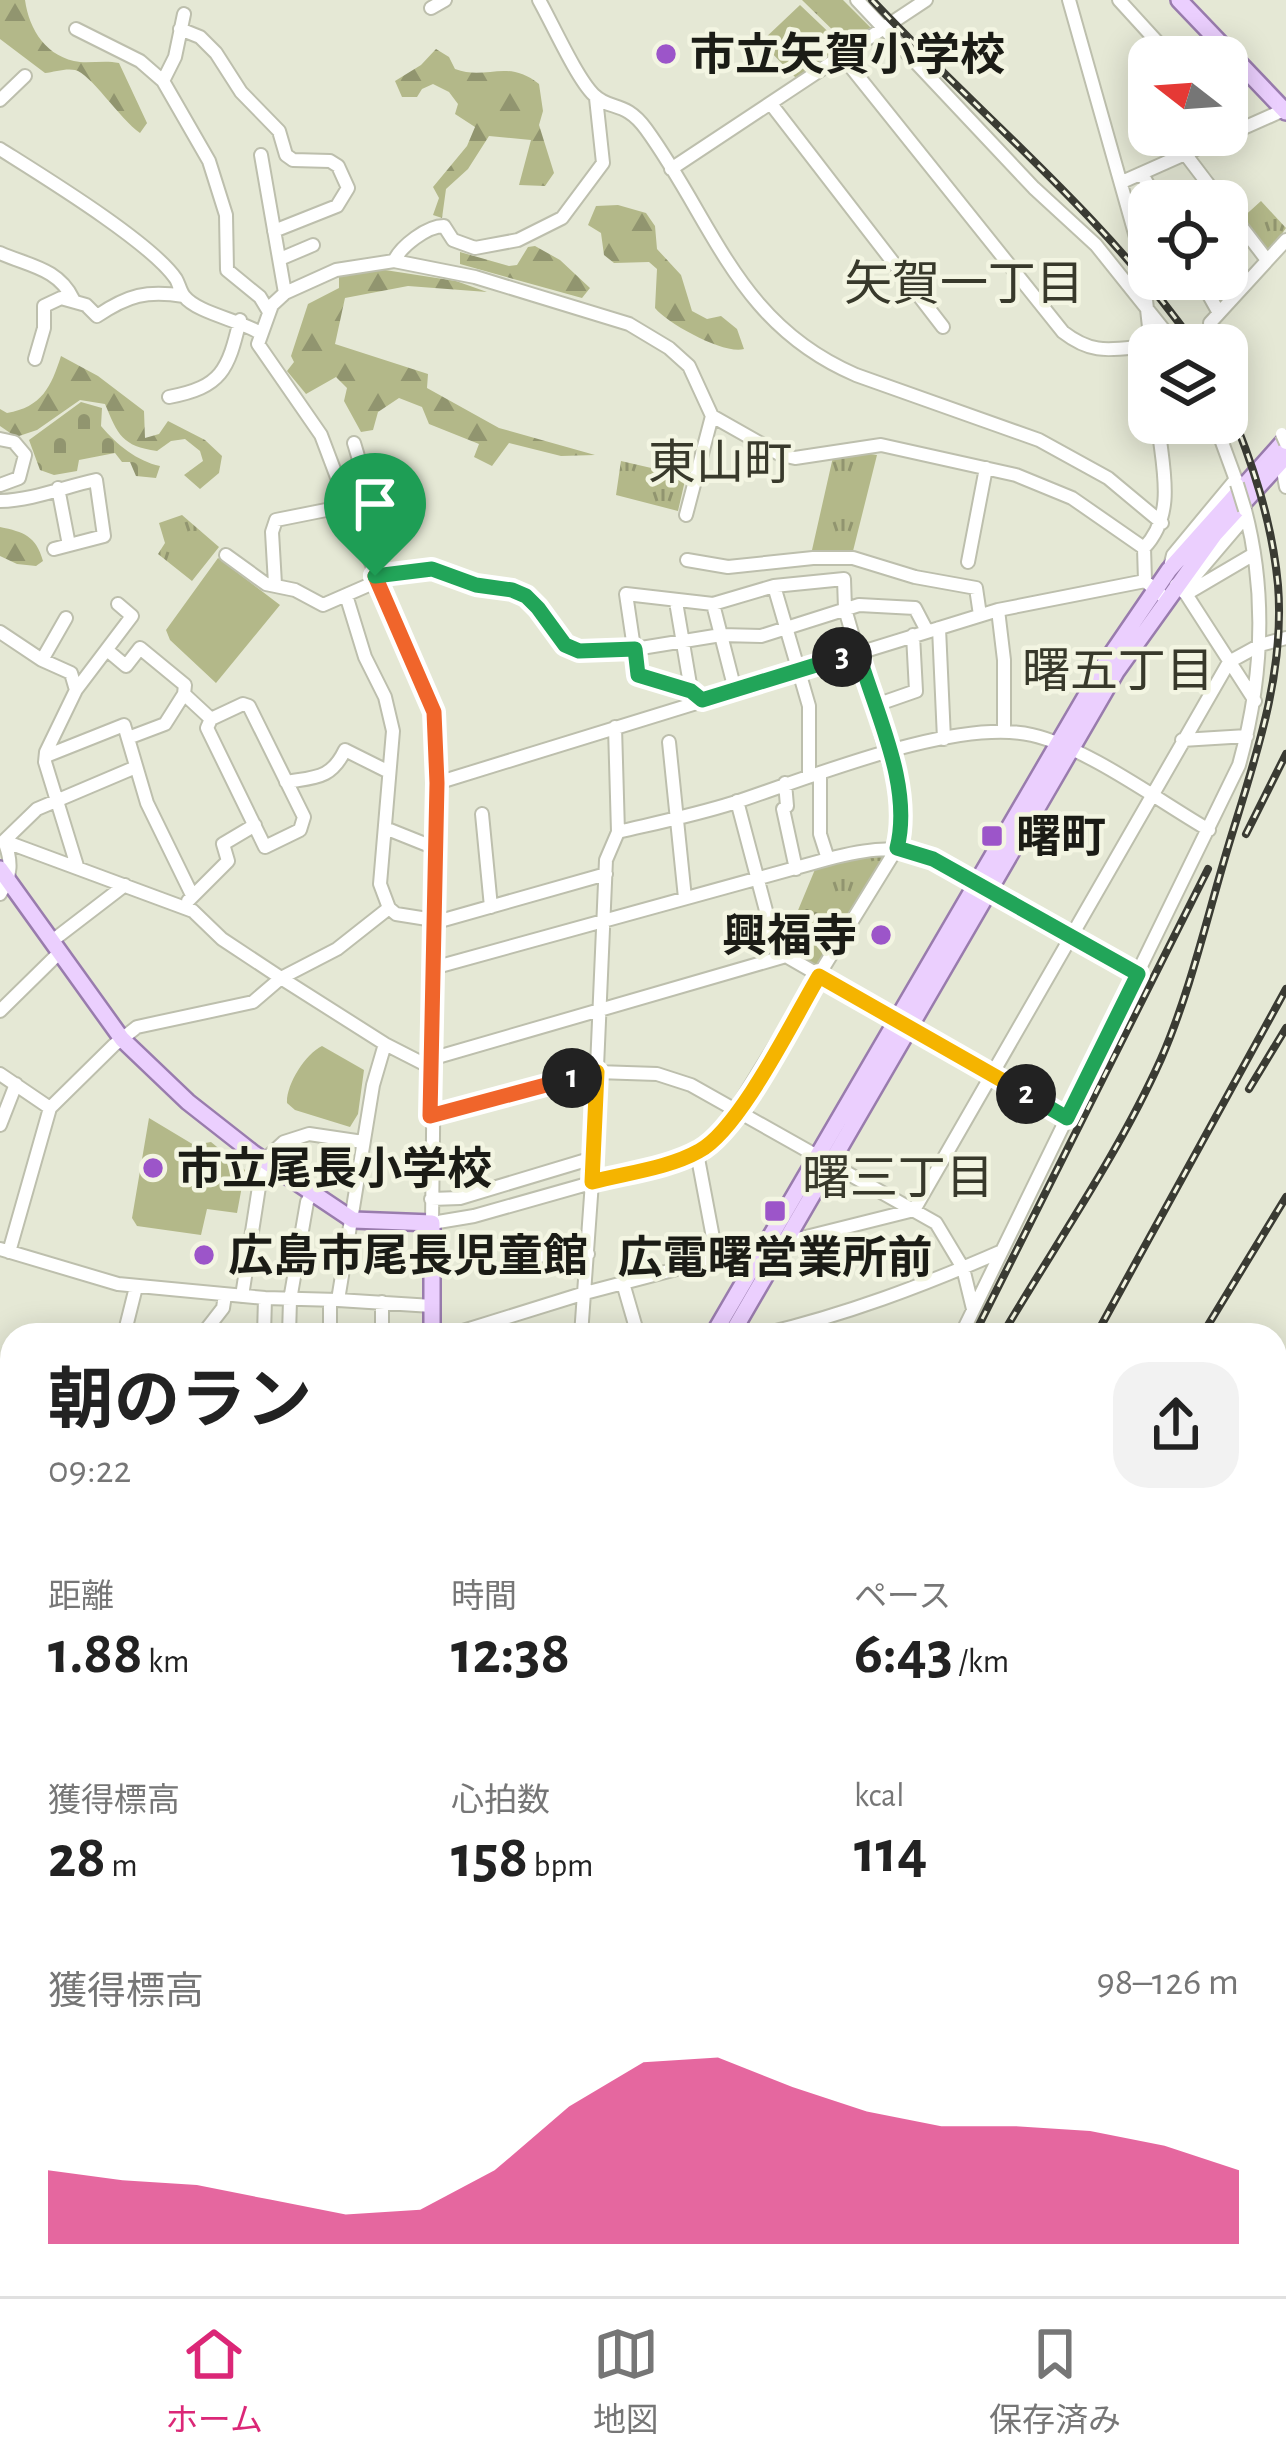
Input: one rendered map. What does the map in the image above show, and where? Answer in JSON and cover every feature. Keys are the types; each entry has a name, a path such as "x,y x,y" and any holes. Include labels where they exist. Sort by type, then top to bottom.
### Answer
{"main road":[{"path":"1179,0 1286,108"},
{"path":"1192,0 1286,108"},
{"path":"728,1323 763,1253 825,1160 1063,746 1169,587 1284,435"},
{"path":"1169,587 1286,456"},
{"path":"2,882 56,946 122,1039 169,1087 352,1220 432,1223 432,1323"},
{"path":"729,1323 790,1234 825,1160"}],"street":[{"path":"431,8 446,0"},
{"path":"394,261 398,252 434,226 444,226 453,240 476,248 518,240 562,218 603,164 596,98 539,0"},
{"path":"857,0 1034,188 1096,245 1161,324"},
{"path":"671,169 926,0"},
{"path":"1069,0 1141,255 1149,324"},
{"path":"1119,0 1152,36"},
{"path":"164,81 175,57 184,14"},
{"path":"76,28 140,61 164,81 208,161 226,215 227,270 260,297 269,312"},
{"path":"180,29 200,37 216,53 241,92 279,131 286,155 293,160 330,160 346,178 349,188 337,206 274,231"},
{"path":"842,56 1063,332 1083,348 1128,348"},
{"path":"0,100 26,76"},
{"path":"596,98 634,113 742,287 798,342 856,375 1039,440 1108,478 1162,523"},
{"path":"771,104 944,327"},
{"path":"1248,127 1286,108"},
{"path":"0,149 152,256 175,278 184,296"},
{"path":"261,155 285,292"},
{"path":"1122,182 1184,156"},
{"path":"1187,156 1205,180"},
{"path":"1142,174 1145,180"},
{"path":"1248,235 1267,260"},
{"path":"1248,281 1286,240"},
{"path":"280,259 313,245"},
{"path":"0,253 51,273 66,284 73,299 97,316 137,293 155,291 184,296 260,333"},
{"path":"697,695 638,675 626,594 713,604 774,586 844,579 845,609 890,753 901,817 897,848 719,1137 697,1153 474,1216 432,1223 437,783 430,695 376,579 321,435 262,356 260,333 285,292 365,263 394,261 475,277 629,324 669,348 689,367 712,416 760,445 795,458 881,445 1045,484 1144,548 1255,701"},
{"path":"34,359 44,328 37,305 73,299"},
{"path":"1208,300 1215,318 1231,300"},
{"path":"169,397 205,391 230,362 239,320"},
{"path":"686,515 712,416"},
{"path":"0,439 14,442 25,454 19,478 0,485"},
{"path":"354,443 365,502 364,526 358,533"},
{"path":"1144,548 1162,523 1166,508 1160,444"},
{"path":"967,1323 1225,799 1247,736 1260,645 1254,554 1222,444"},
{"path":"1286,467 1286,487"},
{"path":"968,562 986,468"},
{"path":"0,501 34,499 58,488 95,480 104,536 61,547 58,488"},
{"path":"1169,587 1172,555 1236,482"},
{"path":"275,584 275,520 346,506"},
{"path":"1169,587 1245,513"},
{"path":"437,783 615,727 697,695 735,690 980,615 1169,587 1254,554"},
{"path":"226,555 266,584 323,605 376,579 432,569 476,585 512,590 526,596 565,645 579,651 635,649 721,634 760,636 845,609 884,604 915,608 926,631 944,739"},
{"path":"688,560 728,567 813,558 868,561 915,577 976,588 980,615"},
{"path":"774,586 808,706 820,834 828,859"},
{"path":"346,595 393,731 380,884 389,908 396,914 440,921 606,874"},
{"path":"676,602 681,643 697,695"},
{"path":"77,866 46,756 76,690 132,616 118,604"},
{"path":"713,604 735,690"},
{"path":"998,610 1004,730"},
{"path":"42,660 66,618"},
{"path":"873,706 916,691 926,631"},
{"path":"0,632 71,673 76,690"},
{"path":"790,1234 798,1239 914,1210 1229,662 1260,645 1286,638"},
{"path":"107,650 126,666 140,648 185,685 165,724 128,738"},
{"path":"184,694 211,718"},
{"path":"243,704 249,706 304,817 300,830 265,847 207,728 211,718 243,704"},
{"path":"46,756 124,725 147,803 188,901"},
{"path":"582,1323 606,874 610,846 618,832 615,727"},
{"path":"618,832 735,802 890,753 1004,730 1063,746 1209,830"},
{"path":"1182,740 1247,736"},
{"path":"669,742 685,898"},
{"path":"286,782 336,768 345,750 387,771"},
{"path":"4,841 37,809 136,767"},
{"path":"785,783 788,806 783,809 796,869"},
{"path":"735,802 772,937 786,956 1067,1118"},
{"path":"482,814 491,907"},
{"path":"188,901 228,861 224,844 255,825"},
{"path":"386,828 435,848"},
{"path":"4,841 125,885 188,901 281,978 385,1044 433,1063 786,956"},
{"path":"2,882 11,857 4,841"},
{"path":"433,968 828,859 897,848 933,859 1138,974"},
{"path":"0,1011 56,946 125,885"},
{"path":"389,908 337,949 281,978 253,1002 137,1027 122,1039 50,1108 4,1251 136,1287 432,1306"},
{"path":"331,1323 385,1044"},
{"path":"430,1116 597,1072 657,1074 691,1085 936,1223 963,1268 974,1310"},
{"path":"0,1074 50,1108"},
{"path":"0,1125 16,1084"},
{"path":"242,1296 266,1161 284,1142 309,1134 363,1142"},
{"path":"697,1153 717,1259"},
{"path":"431,1199 460,1198 593,1158"},
{"path":"289,1323 312,1193"},
{"path":"489,1323 755,1249 763,1253"},
{"path":"811,1323 841,1316 1002,1251"},
{"path":"529,1262 545,1253 588,1254"},
{"path":"622,1283 634,1323"},
{"path":"127,1323 136,1287"},
{"path":"212,1323 223,1309 225,1295"},
{"path":"265,1323 266,1298"},
{"path":"382,1303 382,1323"}],"green space":[{"path":"0,0 25,0 35,32 58,55 80,62 119,63 147,123 140,133 81,73 68,69 45,73 0,39"},
{"path":"802,0 843,0 872,29 847,44"},
{"path":"800,5 840,43 836,46 840,50 796,78 761,42"},
{"path":"436,49 449,57 455,69 516,72 539,84 543,111 539,125 554,173 545,186 519,185 531,140 489,136 468,169 446,189 442,218 433,215 439,198 433,187 467,146 475,127 455,114 458,104 449,92 433,84 417,97 402,97 395,81"},
{"path":"1261,201 1286,228 1267,255 1248,230 1248,213"},
{"path":"618,205 646,213 655,226 657,249 681,275 692,311 707,319 721,316 737,329 744,349 711,343 662,315 655,308 657,269 649,262 614,263 604,255 601,233 588,225 596,206"},
{"path":"528,247 560,260 590,288 582,298 460,264 460,252 517,265"},
{"path":"372,268 456,281 487,292 408,286 345,298 335,344 428,374 427,388 499,428 595,455 561,456 509,443 492,466 474,457 479,444 429,424 422,407 399,398 378,412 373,430 361,432 344,401 347,388 336,377 306,394 287,371 294,362 291,356 308,304 339,288 339,276"},
{"path":"61,356 98,376 144,411 145,438 159,434 168,421 205,440 222,456 219,473 200,489 184,475 203,461 200,451 185,439 171,441 157,451 136,446 118,431 105,404 80,400 37,430 16,437 0,426 0,409 7,413 37,401"},
{"path":"81,402 102,408 101,426 121,446 160,466 156,478 136,476 130,462 122,462 115,453 79,460 77,471 54,475 40,470 29,440"},
{"path":"857,452 877,455 853,551 812,550 833,457"},
{"path":"621,461 686,476 678,511 616,495"},
{"path":"182,515 219,547 192,581 158,554 165,543 159,523"},
{"path":"0,527 28,536 43,561 36,566 17,564 0,556"},
{"path":"218,558 280,605 216,683 170,640 166,630"},
{"path":"867,853 889,855 817,968 789,952 784,944 816,867"},
{"path":"322,1046 364,1070 358,1114 350,1127 295,1110 287,1103 298,1071"},
{"path":"149,1118 194,1145 211,1142 245,1170 237,1213 207,1209 201,1235 137,1226 132,1218"}],"railway":[{"path":"872,0 1081,209 1179,324"},
{"path":"1009,1323 1106,1165 1161,1059 1191,976 1251,773 1273,680 1279,617 1271,538 1244,444"},
{"path":"1246,834 1286,754"},
{"path":"980,1323 1208,869"},
{"path":"1103,1323 1286,989"},
{"path":"1249,1089 1286,1028"},
{"path":"1209,1323 1286,1197"}],"place":[{"name":"市立矢賀小学校","path":"666,54"},
{"name":"曙町","path":"992,836"},
{"name":"興福寺","path":"881,935"},
{"name":"市立尾長小学校","path":"153,1168"},
{"name":"広電曙営業所前","path":"775,1211"},
{"name":"広島市尾長児童館","path":"204,1255"}],"district":[{"name":"矢賀一丁目","path":"964,283"},
{"name":"東山町","path":"720,462"},
{"name":"曙五丁目","path":"1118,670"},
{"name":"曙三丁目","path":"898,1177"}],"route":[{"path":"432,569 476,585 512,590 538,608 565,645 579,651 635,649 638,675 691,691 702,700 858,652 899,796 897,848 933,859 1138,974 1067,1118 819,976 738,1110 719,1137 697,1153 592,1182 597,1072 430,1116 437,783 434,712 375,576 432,569"}]}
